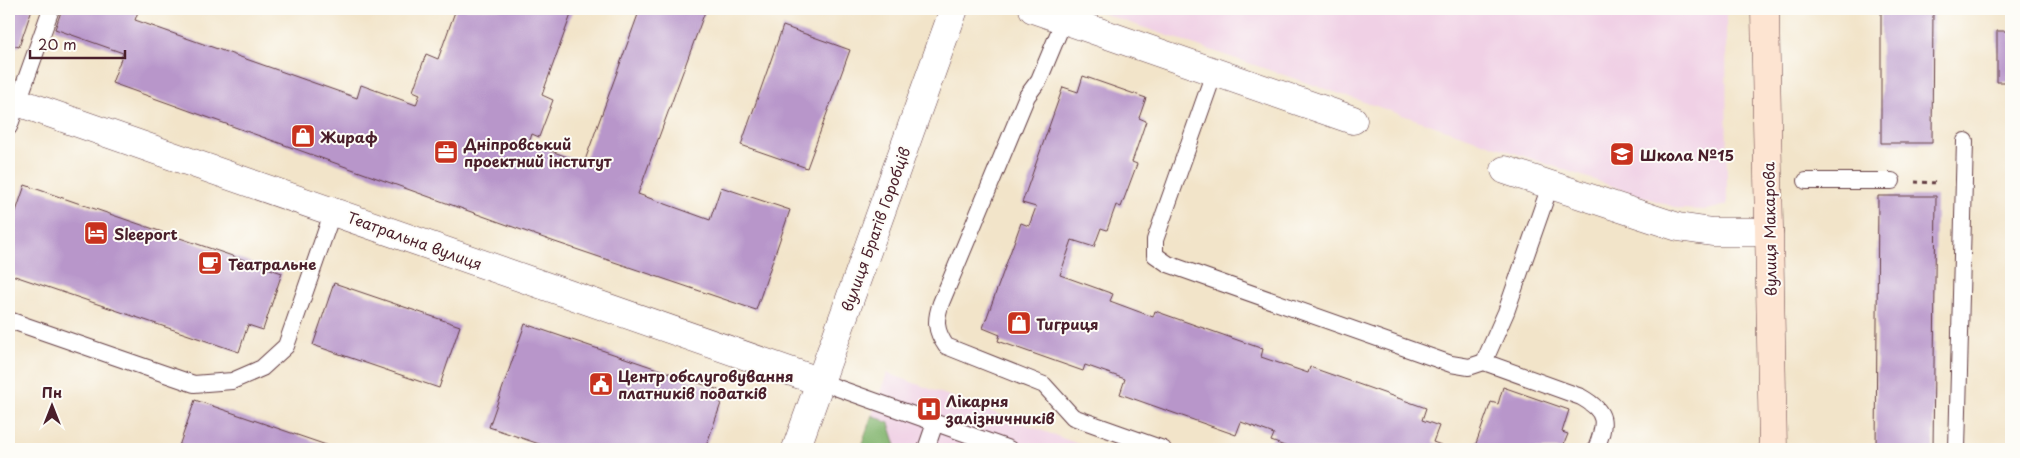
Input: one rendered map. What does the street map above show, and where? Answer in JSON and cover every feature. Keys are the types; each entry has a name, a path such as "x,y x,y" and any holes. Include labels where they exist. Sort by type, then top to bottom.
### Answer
{"street":[{"name":"вулиця Братів Горобців","path":"796,449 954,9"},
{"path":"1033,9 1353,120"},
{"name":"вулиця Макарова","path":"1765,9 1773,449"},
{"name":"Театральна вулиця","path":"13,100 821,382"},
{"path":"1504,170 1678,227 1712,232 1769,232"}],"lane":[{"path":"9,127 13,100 51,9"},
{"path":"1064,20 1039,80 1027,96 941,302 935,319 938,336 946,346 1044,385 1073,417 1163,449"},
{"path":"1214,73 1155,240 1155,255 1168,264 1451,364 1469,367 1484,362 1581,397 1596,405 1603,417 1604,429 1596,449"},
{"path":"1958,449 1965,140"},
{"path":"1806,181 1892,181"},
{"path":"1484,362 1506,312 1550,186"},
{"path":"9,320 194,384 232,381 262,368 286,346 333,211"},
{"path":"821,382 1009,449"},
{"path":"926,449 935,424"}],"path":[{"path":"1892,181 1965,184"}],"shaded area":[{"name":"Школа №15","path":"1089,9 1726,9 1727,205 1707,210 1680,209"},
{"name":"Лікарня залізничників","path":"887,373 1092,449 860,449"}],"green space":[{"path":"872,415 889,423 897,449 860,449"}],"building":[{"path":"9,9 32,9 19,47 9,44"},
{"path":"62,9 139,9 135,20 357,98 361,85 416,105 420,94 413,91 426,54 438,59 456,9 573,9 542,95 553,100 539,137 532,134 529,143 584,163 640,9 706,9 638,194 710,220 721,187 790,210 756,310 555,242 112,83 123,53 55,29"},
{"path":"1881,9 1933,9 1932,143 1881,143"},
{"path":"783,26 850,50 807,168 741,145"},
{"path":"1997,31 2011,31 2011,82 1997,82"},
{"path":"1083,76 1146,98 1139,118 1146,121 1132,162 1137,164 1121,207 1116,205 1107,230 1101,228 1094,247 1072,240 1060,275 1113,294 1110,301 1153,317 1155,311 1263,349 1261,357 1308,373 1310,367 1426,408 1422,420 1439,426 1433,442 1452,449 1293,449 1271,441 1274,434 1241,422 1236,435 1120,394 1125,379 1085,365 1083,371 998,341 1000,335 983,328 1021,223 1029,226 1036,207 1022,203 1063,87 1078,92"},
{"path":"25,185 282,273 263,330 248,325 239,352 9,274 9,232"},
{"path":"1878,196 1936,196 1933,449 1876,449"},
{"path":"334,283 460,326 439,388 313,345"},
{"path":"525,324 725,392 705,449 554,449 489,427"},
{"path":"1503,387 1569,410 1562,432 1568,434 1562,449 1474,449 1491,402 1498,404"},
{"path":"195,400 338,449 178,449"}],"place":[{"name":"Жираф","path":"303,136"},
{"name":"Дніпровський проектний інститут","path":"446,152"},
{"name":"Школа №15","path":"1622,154"},
{"name":"Sleeport","path":"96,233"},
{"name":"Театральне","path":"210,263"},
{"name":"Тигриця","path":"1019,323"},
{"name":"Центр обслуговування платників податків","path":"601,384"},
{"name":"Лікарня залізничників","path":"929,409"}]}
